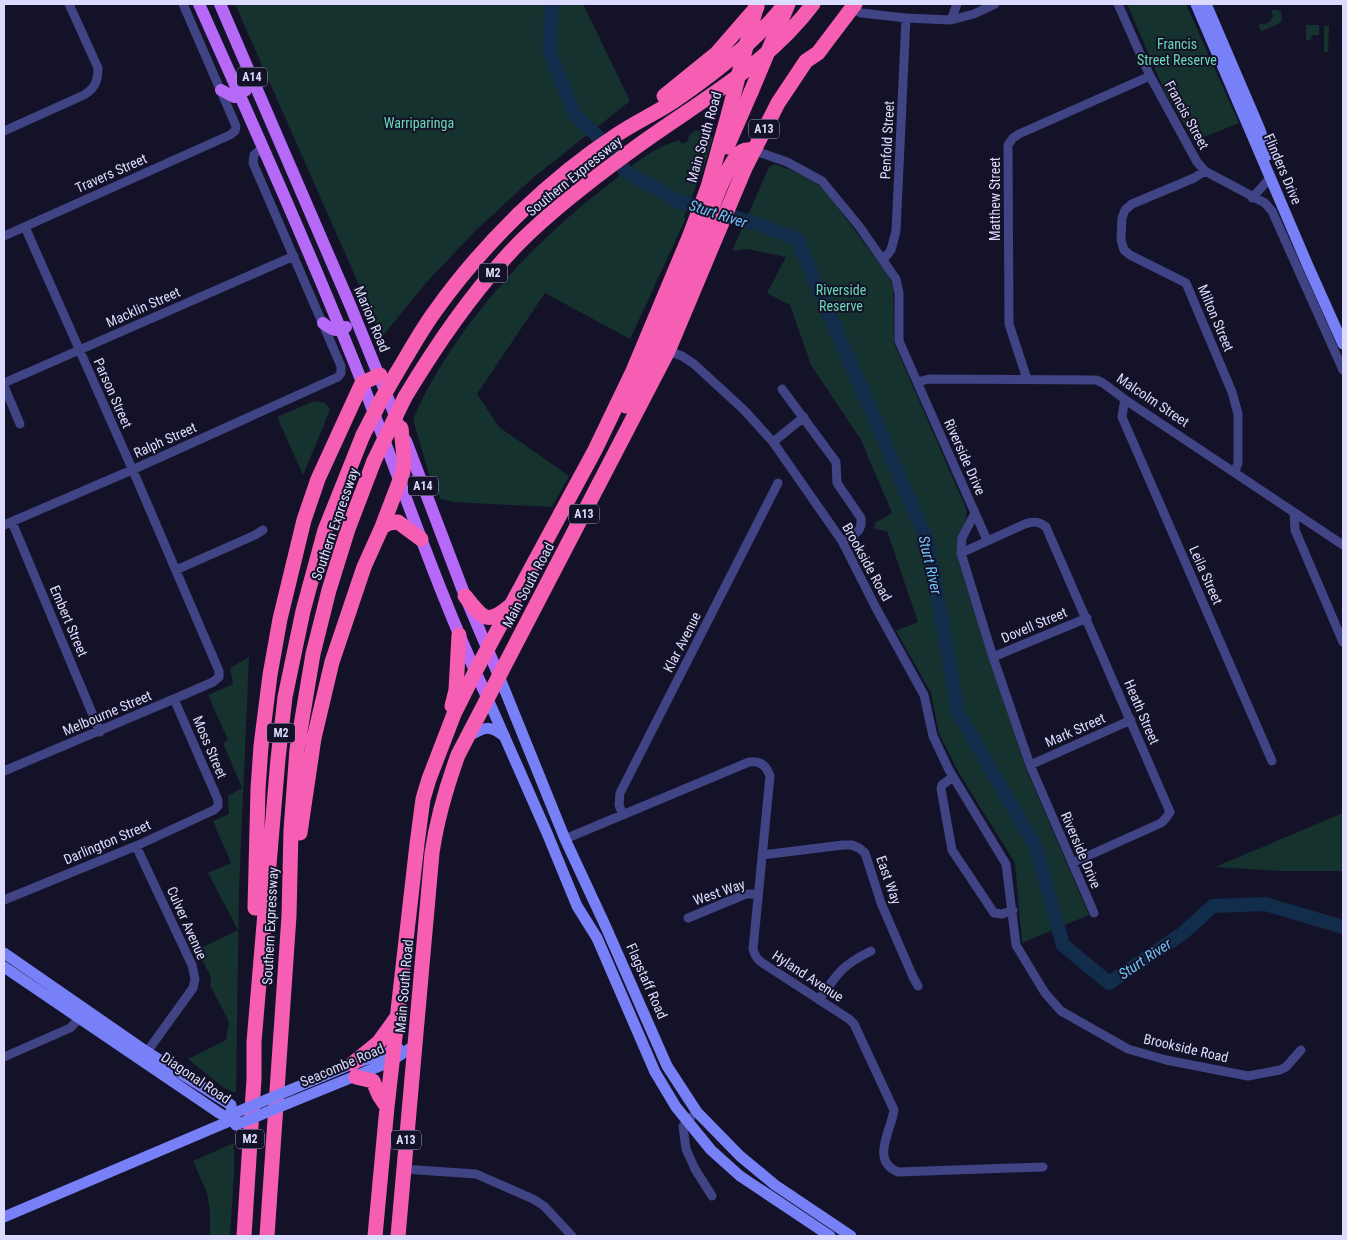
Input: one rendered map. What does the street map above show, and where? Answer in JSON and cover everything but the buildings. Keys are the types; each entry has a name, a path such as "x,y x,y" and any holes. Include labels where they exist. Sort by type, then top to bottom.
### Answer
{"highway":[{"path":"618,133 686,78 757,4"},
{"name":"Main South Road","path":"375,1236 387,1107 423,799 450,725 475,672 595,450 654,325 701,241 719,195 729,112 757,4"},
{"path":"719,195 751,92 786,4"},
{"name":"Southern Expressway","path":"244,1236 254,1079 254,1042 278,759 286,697 303,611 325,530 363,436 381,400 435,311 466,271 519,215 571,168 618,133 673,101 736,54 786,4"},
{"name":"Southern Expressway","path":"267,1236 289,916 291,830 298,748 313,654 329,590 345,537 374,461 405,397 423,366 454,320 514,249 565,202 605,170 727,85 760,59 786,37 812,4"},
{"path":"786,37 801,26 823,4"},
{"name":"Main South Road","path":"398,1236 436,824 450,778 487,697 664,347 676,334 701,241 719,195 753,150 778,103 806,61 818,53 850,5"},
{"path":"595,450 626,407 651,361 661,353 701,241"},
{"path":"654,325 664,347"},
{"path":"254,1042 253,958 258,789 261,746 270,675 280,619 304,520 318,480 362,383 380,376"},
{"path":"400,482 404,465 401,428"},
{"name":"M2","path":"289,916 310,760 327,680 357,585 400,482"},
{"path":"382,527 389,522 398,522 421,539"},
{"path":"465,596 480,615 489,618 498,616 512,605"},
{"name":"A13","path":"450,725 450,715 456,690 460,635"},
{"name":"A13","path":"354,1070 380,1042 398,1016"},
{"path":"354,1070 374,1080 379,1094 387,1107"}],"main road":[{"name":"A14","path":"199,4 263,147 341,330 421,539 475,672"},
{"name":"Marion Road","path":"220,4 380,376 465,596 488,649"},
{"name":"Flinders Drive","path":"1196,4 1343,344"},
{"name":"Flinders Drive","path":"1206,4 1260,130 1268,156 1343,328"},
{"path":"221,90 231,96 240,95 248,89 244,75 245,61"},
{"path":"263,147 271,146 283,150"},
{"path":"323,323 334,330 341,330 347,325 351,307"},
{"name":"A14","path":"488,649 499,676"},
{"path":"475,672 487,697"},
{"name":"Flagstaff Road","path":"499,676 565,839 667,1066 697,1112 740,1156 775,1185 851,1236"},
{"name":"Flagstaff Road","path":"487,697 577,906 597,938 655,1072 676,1107 711,1150 740,1176 830,1236"},
{"path":"467,738 482,729 488,728 495,729 505,737"},
{"path":"547,833 565,839 557,857"},
{"name":"Diagonal Road","path":"4,953 83,1015"},
{"name":"Diagonal Road","path":"4,967 83,1015 144,1056 219,1113 235,1119"},
{"name":"Seacombe Road","path":"4,1217 235,1119 290,1090 354,1070 394,1055 416,1044"},
{"name":"Seacombe Road","path":"235,1119 289,1103 354,1070"}],"street":[{"path":"4,132 93,89 98,79 98,68 70,4"},
{"path":"183,4 221,90"},
{"path":"950,20 957,4"},
{"path":"850,5 861,13 950,20 974,14 995,4"},
{"name":"Francis Street","path":"1118,4 1150,76 1197,162 1205,171 1264,203 1272,211 1343,370"},
{"name":"Penfold Street","path":"883,260 891,250 896,231 906,18"},
{"name":"Matthew Street","path":"1027,379 1009,324 1008,145 1012,138 1019,134 1150,76"},
{"name":"Travers Street","path":"4,236 230,135 235,131 236,126 221,90"},
{"path":"263,147 254,155 253,162 323,323"},
{"name":"Riverside Drive","path":"753,150 787,162 822,181 859,226 896,279 899,293 899,342 974,513 962,538 961,553 993,657 1030,765 1094,913"},
{"name":"Milton Street","path":"1205,171 1194,178 1132,204 1125,210 1122,218 1121,240 1124,250 1130,255 1186,283 1232,392 1238,414 1238,462 1235,471"},
{"path":"1252,198 1271,177"},
{"name":"Parson Street","path":"25,227 176,570 219,671 219,677"},
{"name":"Macklin Street","path":"4,383 294,256"},
{"name":"Ralph Street","path":"8,524 338,377 341,373 341,366 323,323"},
{"name":"Brookside Road","path":"664,347 694,364 744,410 772,442 842,541 924,695 933,736 953,777 1006,864 1016,945 1045,993 1061,1011 1128,1049 1166,1060 1248,1076 1286,1068 1300,1050"},
{"name":"Malcolm Street","path":"917,382 929,379 1096,380 1235,471 1343,545"},
{"path":"4,386 20,424"},
{"path":"782,388 836,462 836,483 861,518 859,530 842,541"},
{"name":"Leila Street","path":"1127,401 1124,404 1122,417 1272,761"},
{"path":"772,442 804,416"},
{"name":"Klar Avenue","path":"623,815 619,805 620,793 778,483"},
{"path":"961,553 987,540 974,513"},
{"path":"1294,513 1295,530 1343,642"},
{"name":"Heath Street","path":"987,540 1033,522 1042,523 1050,533 1170,812 1161,823 1072,863"},
{"name":"Embert Street","path":"8,524 100,732"},
{"path":"176,570 263,530"},
{"name":"Dovell Street","path":"993,657 1087,618"},
{"name":"Melbourne Street","path":"4,771 174,700 214,682 219,677"},
{"name":"Moss Street","path":"174,700 218,800 218,806"},
{"name":"Mark Street","path":"1030,765 1131,720"},
{"name":"Hyland Avenue","path":"565,839 749,762 755,761 766,766 770,776 753,949 754,955 757,960 854,1024 894,1110 884,1147 884,1160 890,1169 898,1172 1044,1167"},
{"path":"953,777 942,785 941,789 952,850 994,913 1002,914 1013,910"},
{"name":"Darlington Street","path":"4,900 136,846 214,810 218,806"},
{"name":"East Way","path":"762,855 843,845 852,845 865,853 881,903 918,986"},
{"name":"Culver Avenue","path":"136,846 192,965 195,979 193,988 144,1056"},
{"name":"West Way","path":"688,918 746,894 758,894"},
{"path":"819,1000 842,968 871,951"},
{"path":"4,1057 70,1028 83,1015"},
{"path":"697,1112 683,1126 686,1149 695,1169 712,1196"},
{"path":"403,1169 476,1174 544,1206 572,1236"}],"green space":[{"name":"Warriparinga","path":"235,4 583,4 630,101 534,177 476,230 425,284 382,337"},
{"name":"Francis Street Reserve","path":"1127,4 1186,4 1239,123 1194,141 1165,92"},
{"path":"1271,10 1281,12 1282,20 1278,24 1262,31 1259,28 1260,23 1269,23 1273,16"},
{"path":"1306,25 1319,25 1319,35 1312,35 1311,40 1306,40"},
{"path":"1324,26 1329,26 1328,52 1324,52"},
{"path":"696,130 713,137 704,166 684,217 686,218 630,339 545,293 477,394 499,427 569,476 552,507 453,502 441,499 431,481 413,419 429,386 468,325 534,250 583,205 642,159 668,144 679,140 682,144 688,141 689,135"},
{"name":"Riverside Reserve","path":"775,164 807,178 825,190 888,275 893,285 894,343 966,508 966,521 958,544 958,559 1025,766 1089,915 1022,943 1015,863 959,773 939,734 931,693 896,631 918,622 887,531 874,529 875,523 892,513 861,440 811,365 790,305 767,293 786,257 747,249 732,251 769,167"},
{"path":"314,401 325,403 330,410 303,475 277,417"},
{"path":"249,657 239,889 236,1093 224,1088 188,1059 226,1040 229,1022 210,985 211,977 197,950 238,930 208,873 231,863 213,821 229,814 228,796 242,788 223,743 228,740 208,695 233,684 230,668"},
{"path":"1343,813 1343,871 1281,871 1215,867"},
{"path":"234,1143 230,1236 210,1236 210,1212 207,1193 193,1161"}],"waterway":[{"name":"Sturt River","path":"551,4 550,53 575,115 611,149 625,171 678,201 754,223 797,239 928,543 958,712 1036,847 1063,945 1109,983 1182,934 1213,906 1265,904 1343,927"}]}
